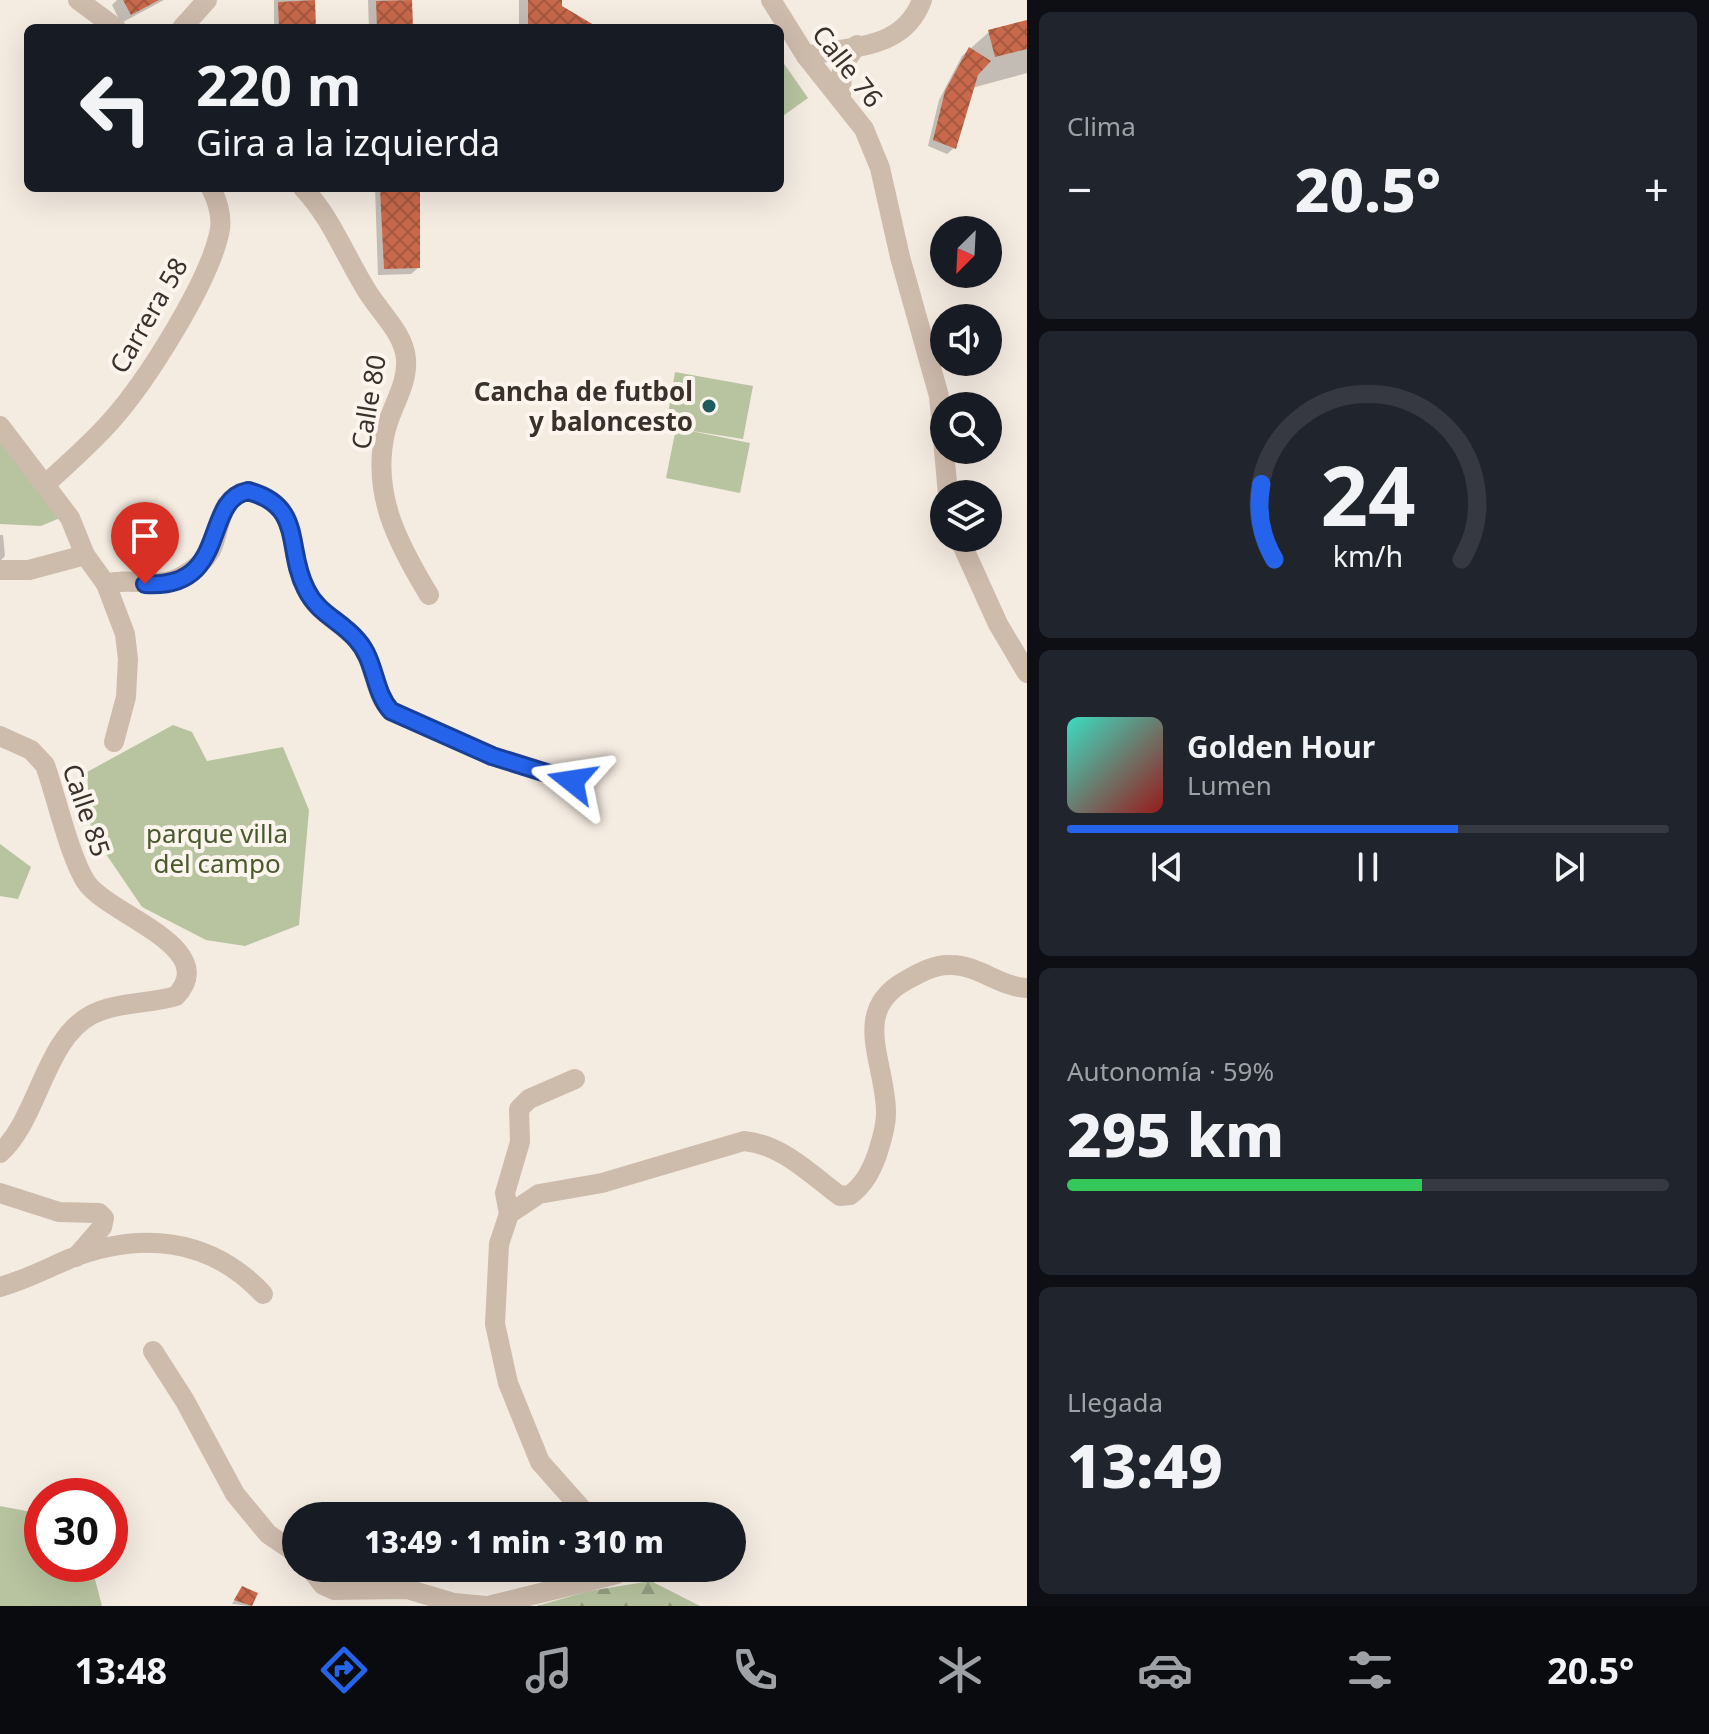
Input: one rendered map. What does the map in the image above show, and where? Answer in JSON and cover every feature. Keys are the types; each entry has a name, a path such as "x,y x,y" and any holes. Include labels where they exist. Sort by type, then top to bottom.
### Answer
{"street":[{"path":"78,0 111,24"},
{"path":"186,24 207,0"},
{"name":"Calle 76","path":"771,0 806,56 841,96 864,129 880,168 900,257 939,396 947,480"},
{"path":"806,56 890,39 906,29 920,7"},
{"path":"841,96 842,66 864,44"},
{"name":"Carrera 58","path":"45,485 111,421 166,346 212,254 220,230 218,207 212,192"},
{"name":"Calle 80","path":"306,192 327,219 365,289 403,344 407,364 404,380 385,431 384,492 395,538 429,595"},
{"path":"0,426 70,518 85,555 106,584 125,634 128,659 126,697 114,742"},
{"path":"106,584 122,580 156,584 186,574 210,552 217,522 231,499 248,491 270,498 287,519 306,590 325,615 358,640 374,672 381,699 391,711 492,756 572,781"},
{"path":"965,552 998,624 1027,673"},
{"path":"0,570 29,570 85,555"},
{"name":"Calle 85","path":"0,736 31,750 45,765 74,857 85,881 97,895 177,947 185,957 184,987 176,996 92,1014 69,1031 15,1138 0,1153"},
{"path":"509,1214 539,1194 602,1183 744,1141 767,1145 820,1177 840,1196 850,1195 866,1179 885,1127 886,1111 874,1026 881,999 892,988 923,971 951,965 1010,986 1027,988"},
{"path":"575,1079 522,1104 520,1142 505,1193 509,1214 499,1244 495,1324 508,1383 540,1462 576,1502"},
{"path":"0,1193 59,1212 99,1213 104,1218 102,1227 76,1257"},
{"path":"0,1287 104,1248 165,1241 182,1244 225,1263 263,1294"},
{"path":"153,1351 163,1372 179,1391 235,1494 268,1534 282,1544"},
{"path":"321,1582 334,1590 407,1589 454,1603 487,1606 584,1582"}],"green space":[{"path":"784,64 808,98 784,115"},
{"path":"675,372 753,386 743,439 686,430 750,443 740,493 666,478 676,428 666,426"},
{"path":"0,433 60,518 41,526 0,524"},
{"name":"parque villa del campo","path":"173,725 192,732 207,761 283,747 309,810 299,925 245,946 206,940 142,907 91,832 87,772"},
{"path":"0,844 31,867 18,899 0,896"},
{"path":"0,1506 24,1511 24,1582 96,1582 102,1606 0,1606"},
{"path":"653,1582 700,1606 537,1606 589,1591"}],"building":[{"path":"123,0 159,0 131,15"},
{"path":"315,0 316,24 279,24 278,2"},
{"path":"412,0 413,24 377,24 376,1"},
{"path":"528,0 562,0 562,6 592,24 528,24"},
{"path":"1027,20 1027,49 995,57 988,30"},
{"path":"969,47 991,61 978,75 956,149 933,140 945,91"},
{"path":"380,192 420,192 420,268 384,269"},
{"path":"242,1586 258,1593 252,1606 234,1600"}],"place":[{"name":"Cancha de futbol y baloncesto","path":"709,406"}],"route":[{"path":"145,584 174,581 204,560 214,543 223,508 241,492 270,498 291,525 298,569 306,590 332,622 358,640 374,672 381,699 396,716 492,756 572,781"}]}
